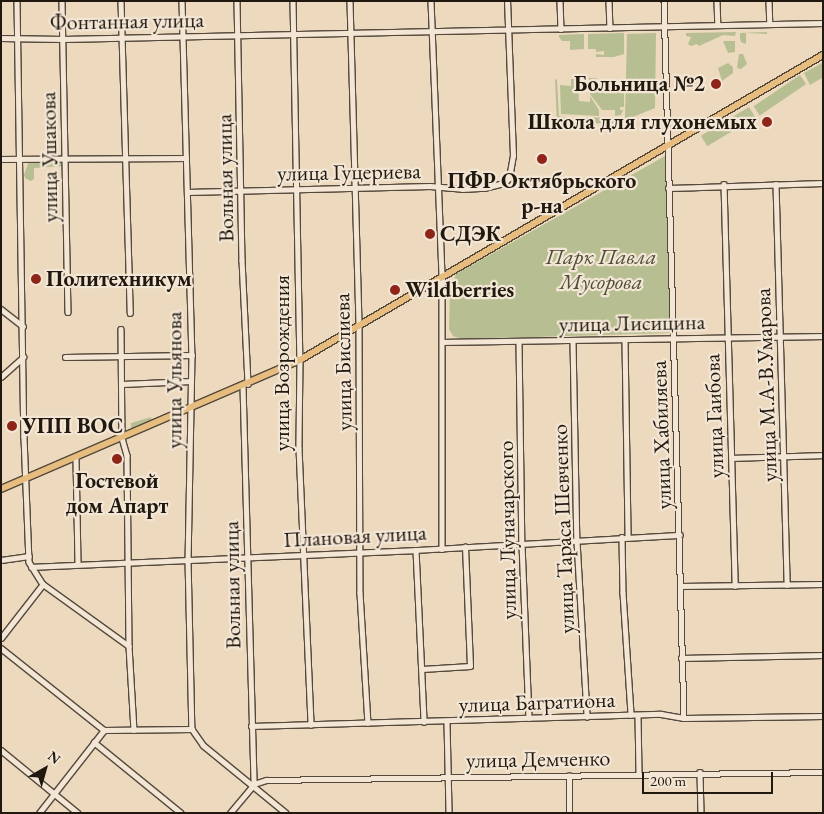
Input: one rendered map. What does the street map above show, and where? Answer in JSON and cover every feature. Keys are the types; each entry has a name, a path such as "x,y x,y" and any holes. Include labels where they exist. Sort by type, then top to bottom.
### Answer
{"main road":[{"path":"1,489 191,409 300,360 442,279 823,55"}],"street":[{"path":"17,1 26,479 31,568 43,584 129,646"},
{"name":"улица Ушакова","path":"62,1 68,312"},
{"path":"122,1 130,312"},
{"name":"улица Ульянова","path":"182,1 192,355 188,559 192,729"},
{"name":"Вольная улица","path":"237,1 253,785"},
{"name":"улица Возрождения","path":"293,1 300,360 299,448 302,555 311,725"},
{"name":"улица Бислиева","path":"350,1 359,326 360,593 368,723"},
{"path":"431,1 442,279 442,549"},
{"path":"508,1 508,29"},
{"path":"560,1 561,29"},
{"path":"609,1 610,28"},
{"name":"улица Хабиляева","path":"664,1 684,718"},
{"path":"717,1 718,25"},
{"path":"769,1 770,24"},
{"name":"Фонтанная улица","path":"1,38 63,39 823,23"},
{"name":"улица Гуцериева","path":"186,192 242,192 296,189 484,188 498,185 509,178 513,156 508,29"},
{"path":"1,159 186,158"},
{"path":"668,188 724,184 823,182"},
{"name":"улица Гаибова","path":"724,184 735,586"},
{"name":"улица М.А-В.Умарова","path":"776,184 787,585"},
{"path":"1,309 23,326"},
{"path":"121,329 122,438 127,455 129,646 134,730"},
{"name":"улица Лисицина","path":"442,342 674,340 823,336"},
{"path":"625,340 628,536"},
{"name":"улица Луначарского","path":"520,341 522,544 528,718"},
{"name":"улица Тараса Шевченко","path":"573,341 578,541 587,717"},
{"path":"65,357 192,355"},
{"path":"1,377 24,357"},
{"path":"122,384 191,381"},
{"path":"732,458 823,455"},
{"path":"76,458 78,564"},
{"name":"Плановая улица","path":"31,568 78,564 442,549 578,541 628,536 680,535"},
{"path":"622,537 622,593 631,716"},
{"path":"422,669 470,666 465,547"},
{"path":"416,550 424,722"},
{"path":"1,560 29,556"},
{"path":"1,638 43,584"},
{"path":"681,586 823,584"},
{"path":"1,648 104,730 192,729 203,745 286,813"},
{"path":"681,658 823,655"},
{"name":"улица Багратиона","path":"252,726 447,722 662,714 684,718 823,716"},
{"path":"638,715 639,773"},
{"path":"447,722 449,813"},
{"path":"39,813 104,730"},
{"path":"94,742 181,813"},
{"path":"1,750 78,813"},
{"path":"700,772 701,813"},
{"name":"улица Демченко","path":"253,785 270,779 569,776 700,772 823,772"},
{"path":"569,776 569,813"},
{"path":"230,813 253,785"}],"green space":[{"path":"736,32 735,36 723,35 699,46 697,44 691,46 688,44 691,37 686,36 686,33"},
{"path":"767,32 767,34 746,33 746,44 741,42 740,33"},
{"path":"624,33 624,54 614,57 596,57 596,54 604,55 604,51 596,52 596,49 588,49 588,34"},
{"path":"656,33 655,108 618,123 557,124 555,79 557,80 559,116 567,118 625,117 627,34"},
{"path":"584,34 584,49 570,50 570,41 562,41 559,37 559,35"},
{"path":"723,41 735,41 735,52 728,53"},
{"path":"739,54 743,54 747,64 741,69 737,68"},
{"path":"728,63 733,67 733,73 722,81 718,68"},
{"path":"822,63 822,78 810,85 804,73"},
{"path":"800,75 806,84 760,115 754,106"},
{"path":"589,78 596,78 596,84 602,85 602,88 607,88 607,85 622,86 624,90 624,107 620,107 620,110 623,110 621,115 615,116 615,110 602,110 590,94"},
{"path":"571,79 578,79 579,101 590,102 590,96 599,110 599,116 561,114 560,85 571,86"},
{"path":"749,107 755,117 707,146 701,136"},
{"name":"Парк Павла Мусорова","path":"665,156 671,333 462,339 453,336 449,329 450,292 456,274"},
{"path":"29,161 64,161 65,166 34,168 34,179 31,181 26,179 24,175"},
{"path":"151,417 152,423 131,430 131,423"}],"place":[{"name":"Больница №2","path":"716,84"},
{"name":"Школа для глухонемых","path":"767,122"},
{"name":"ПФР Октябрьского р-на","path":"542,159"},
{"name":"СДЭК","path":"430,234"},
{"name":"Политехникум","path":"36,279"},
{"name":"Wildberries","path":"395,290"},
{"name":"УПП ВОС","path":"12,426"},
{"name":"Гостевой дом Апарт","path":"117,459"}]}
